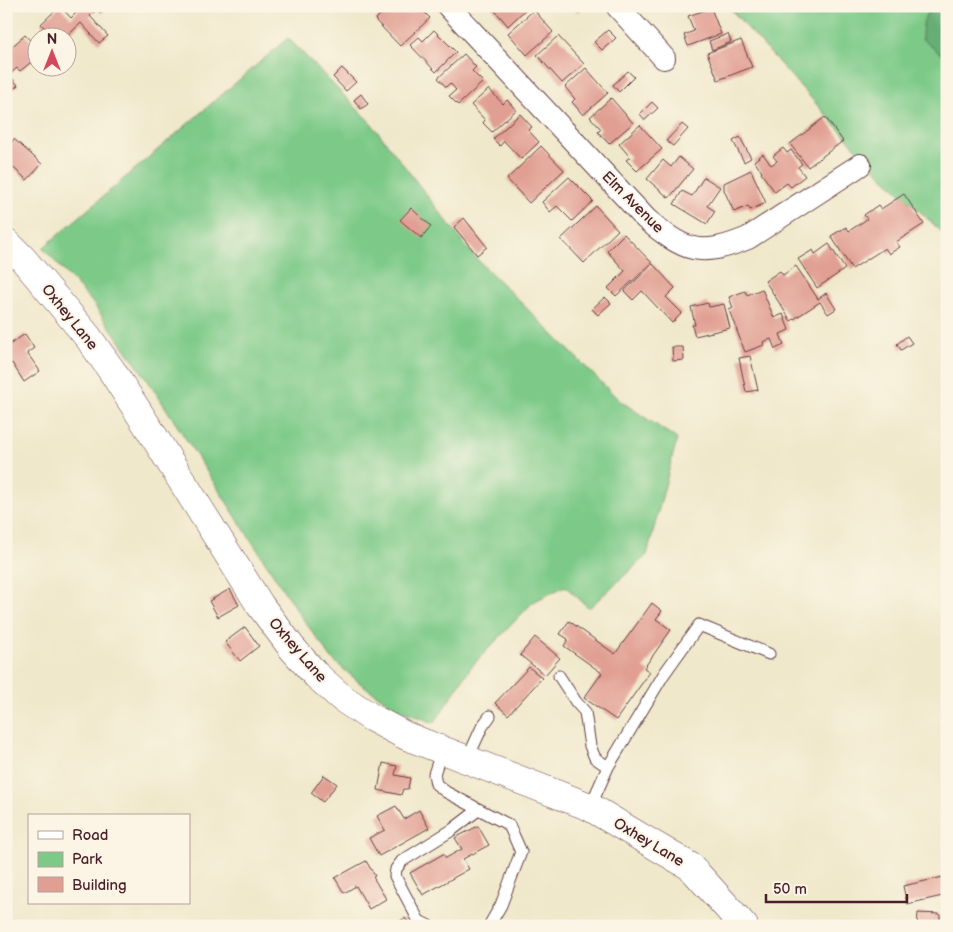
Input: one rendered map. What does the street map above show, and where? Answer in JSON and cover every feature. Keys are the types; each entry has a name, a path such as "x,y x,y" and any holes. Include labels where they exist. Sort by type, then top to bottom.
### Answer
{"main road":[{"name":"Oxhey Lane","path":"6,242 23,259 88,337 148,426 260,605 292,648 316,675 342,698 406,736 590,807 691,867 744,926"}],"street":[{"name":"Elm Avenue","path":"448,6 646,219 665,235 691,248 703,250 718,248 733,245 748,238 860,164"},
{"path":"617,6 664,58"}],"lane":[{"path":"590,807 608,767 664,674 699,625 769,654"},
{"path":"559,676 585,712 590,746 595,758 608,767"},
{"path":"489,926 501,905 521,852 509,824 478,810 446,792 436,784 434,774 482,727 490,716"},
{"path":"429,926 419,920 395,876 396,869 402,861 452,830 478,810"}],"green space":[{"path":"731,6 947,6 947,237 876,170 735,14 730,8"},
{"path":"934,6 947,6 947,59 922,39 925,16"},
{"path":"288,38 371,123 473,255 619,400 677,439 647,555 589,608 565,586 533,602 471,667 434,723 398,709 361,684 332,659 295,608 149,382 92,302 43,248"}],"building":[{"path":"60,6 71,18 79,10 76,6 109,6 101,13 97,9 90,16 108,36 99,43 81,23 76,28 44,28 41,24"},
{"path":"389,6 418,6 430,18 400,46 375,20"},
{"path":"491,6 529,6 508,26"},
{"path":"571,6 583,6 578,12"},
{"path":"693,6 705,6 695,10"},
{"path":"711,8 721,34 688,46 684,35 694,31 688,16"},
{"path":"534,10 553,32 527,55 508,33"},
{"path":"434,30 456,52 436,72 410,45 419,37 423,41"},
{"path":"608,30 616,38 602,50 594,42"},
{"path":"728,34 731,42 712,50 709,41"},
{"path":"25,35 28,38 28,65 20,71 17,68 9,75 18,85 7,94 6,93 6,52"},
{"path":"558,36 584,64 562,83 537,55"},
{"path":"741,40 752,67 718,80 707,53"},
{"path":"464,54 476,67 472,71 483,82 458,105 449,96 456,90 450,83 446,87 438,78"},
{"path":"342,68 356,82 346,91 333,77"},
{"path":"586,68 608,93 583,115 572,102 575,99 565,87"},
{"path":"628,71 634,77 619,92 613,85"},
{"path":"489,89 503,104 507,100 516,110 492,132 483,123 485,120 471,105"},
{"path":"361,94 368,104 361,109 354,100"},
{"path":"611,98 633,123 609,144 598,132 601,129 590,117"},
{"path":"652,102 658,108 645,120 640,114"},
{"path":"520,114 532,127 528,130 539,142 521,159 504,141 500,146 493,139"},
{"path":"825,117 843,141 808,167 790,144"},
{"path":"682,124 688,129 673,146 666,141"},
{"path":"640,125 662,149 637,171 626,160 630,157 619,144"},
{"path":"740,137 751,158 744,162 733,141"},
{"path":"14,139 42,164 27,180 6,161 6,148"},
{"path":"541,146 564,170 529,203 507,179"},
{"path":"783,148 787,153 791,150 802,164 798,167 805,176 791,187 787,183 775,192 754,161 763,154 771,165 777,161 773,156"},
{"path":"679,157 693,169 669,198 647,179 663,160 671,167"},
{"path":"751,170 766,203 750,210 748,206 734,212 724,190 724,183"},
{"path":"569,177 593,201 572,221 557,206 550,212 542,202"},
{"path":"704,177 720,187 707,206 715,211 707,224 674,204 682,191 692,196"},
{"path":"904,194 924,224 896,242 900,247 889,254 885,248 852,269 831,236 846,227 849,231 867,219 864,215 878,205 881,209"},
{"path":"596,206 618,230 584,263 561,239"},
{"path":"411,208 431,226 421,238 400,220"},
{"path":"464,218 487,247 477,255 454,227"},
{"path":"624,234 652,263 616,296 608,288 625,271 607,251"},
{"path":"829,244 845,269 817,288 798,259 813,250 815,254"},
{"path":"653,264 675,288 666,297 682,313 672,323 642,291 633,300 624,291"},
{"path":"796,266 818,299 826,293 836,309 828,314 820,302 791,321 765,281 780,271 783,275"},
{"path":"762,289 774,318 783,314 789,330 780,334 784,345 775,349 771,339 763,342 764,345 745,352 729,310 733,308 729,297 745,291 747,295"},
{"path":"605,297 611,303 598,315 592,309"},
{"path":"708,303 709,307 724,304 730,328 695,336 692,325 695,325 691,307"},
{"path":"25,334 34,348 27,353 40,371 24,382 12,363 6,367 6,347"},
{"path":"907,336 912,343 901,350 897,344"},
{"path":"672,347 683,347 684,360 673,361"},
{"path":"750,356 758,390 746,392 739,358"},
{"path":"230,589 239,605 218,617 209,601"},
{"path":"652,603 662,611 656,619 671,630 644,668 650,672 616,720 584,698 602,673 564,646 568,639 560,634 569,621 615,654"},
{"path":"245,627 259,646 240,661 225,642"},
{"path":"535,637 560,658 545,675 520,655"},
{"path":"529,667 542,678 508,715 495,703"},
{"path":"383,763 397,766 395,775 410,778 408,789 403,789 401,795 378,790"},
{"path":"324,775 337,784 323,802 311,793"},
{"path":"396,806 404,819 419,810 429,828 379,856 369,838 385,830 377,816"},
{"path":"478,826 489,845 463,859 469,869 423,895 410,873 443,854 446,858 462,849 455,838"},
{"path":"366,861 386,899 369,909 356,886 344,893 335,878"},
{"path":"943,877 947,895 907,904 903,886"},
{"path":"918,913 940,914 940,926 917,926"},
{"path":"405,918 410,926 392,926"}]}
